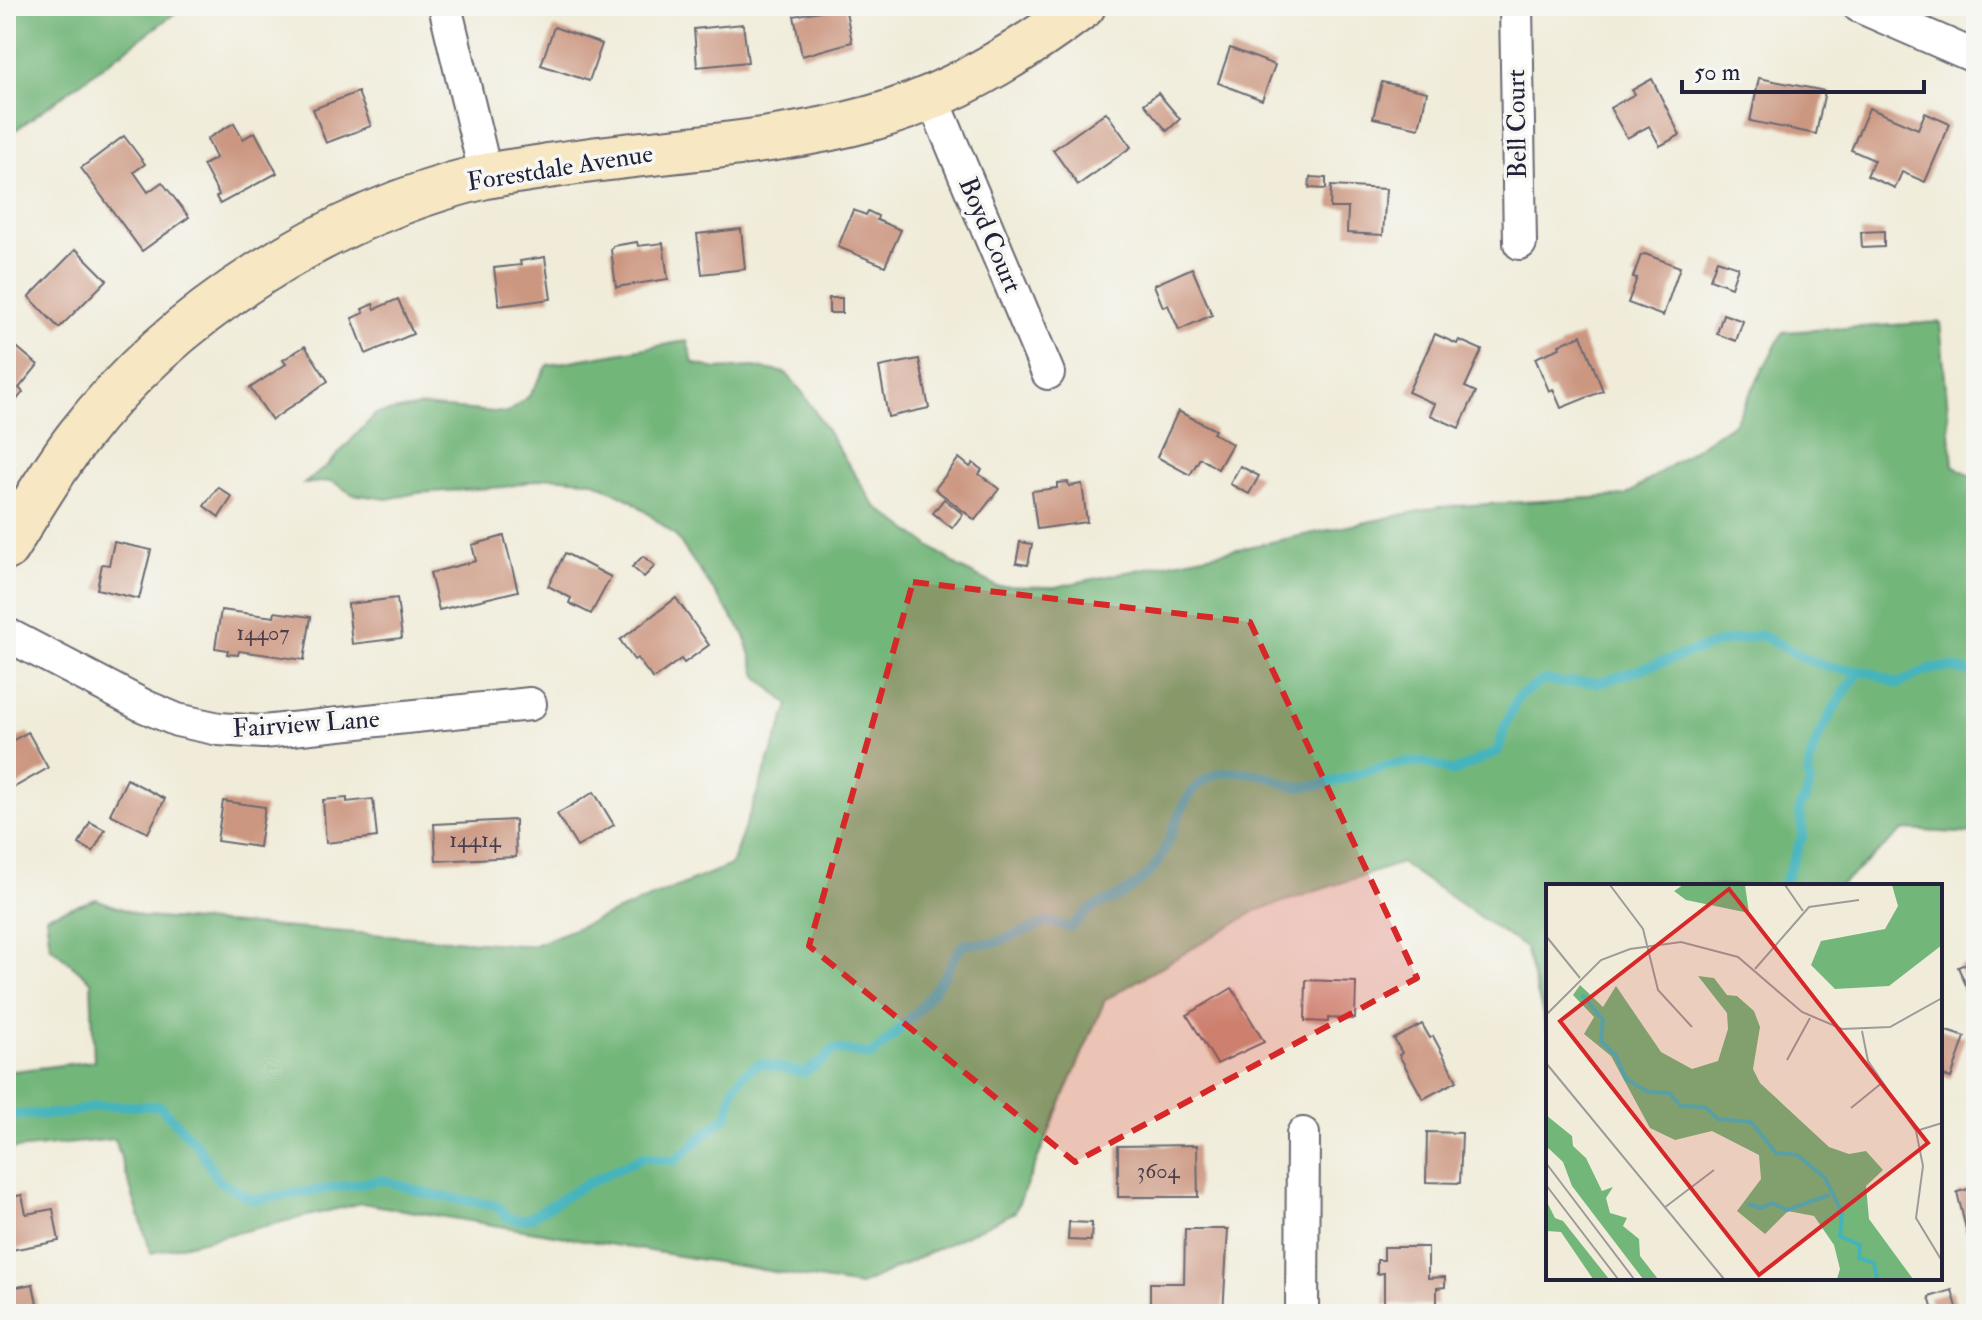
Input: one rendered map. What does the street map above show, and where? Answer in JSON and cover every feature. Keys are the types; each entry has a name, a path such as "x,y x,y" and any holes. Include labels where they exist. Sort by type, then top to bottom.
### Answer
{"street":[{"path":"445,6 486,176"},
{"name":"Forestdale Avenue","path":"6,548 78,437 123,384 175,336 233,291 297,252 418,197 486,176 586,160 770,139 873,118 932,97 996,65 1047,34 1083,6"},
{"name":"Bell Court","path":"1516,6 1520,243"},
{"path":"1871,8 1976,57"},
{"name":"Boyd Court","path":"932,97 1048,373"},
{"name":"Fairview Lane","path":"6,634 144,706 177,720 219,729 263,732 530,704"},
{"path":"1302,1314 1303,1134"}],"highlighted area":[{"path":"913,582 1250,622 1417,978 1075,1162 809,946"}],"green space":[{"path":"6,6 185,6 6,137"},
{"path":"1940,322 1953,465 1976,480 1976,834 1904,830 1841,884 1546,884 1546,1026 1525,948 1401,863 1256,911 1105,1000 1015,1212 859,1286 362,1203 151,1253 115,1139 6,1150 6,1072 94,1061 91,981 50,946 46,916 96,899 144,917 532,946 731,865 789,705 757,676 745,636 675,535 632,501 593,481 551,477 505,487 417,493 387,499 352,494 332,481 304,484 328,465 376,414 421,406 507,413 529,396 548,365 687,341 693,363 716,369 754,367 786,373 803,393 875,506 960,568 996,586 1055,587 1439,507 1625,496 1735,422 1783,332"}],"building":[{"path":"845,6 852,42 802,56 794,16"},
{"path":"743,24 748,62 697,67 694,29"},
{"path":"554,27 602,44 589,81 541,65"},
{"path":"1230,48 1275,65 1262,100 1218,83"},
{"path":"1759,78 1825,91 1816,134 1750,121"},
{"path":"1652,79 1680,135 1660,146 1649,126 1627,138 1610,108 1635,94 1632,90"},
{"path":"1382,82 1427,92 1419,128 1373,118"},
{"path":"358,92 371,126 326,143 313,109"},
{"path":"1158,93 1180,119 1167,131 1144,104"},
{"path":"1869,108 1918,129 1925,113 1950,124 1925,182 1902,172 1895,188 1867,176 1874,160 1851,150"},
{"path":"1106,112 1131,147 1078,185 1053,150"},
{"path":"234,123 243,139 255,132 277,173 220,204 216,197 219,195 203,165 216,158 207,139"},
{"path":"124,136 145,164 134,172 148,192 162,182 189,217 142,251 81,168"},
{"path":"1310,177 1326,178 1326,189 1309,188"},
{"path":"1331,186 1386,189 1383,235 1347,233 1348,208 1330,208"},
{"path":"853,210 866,215 868,211 878,216 877,220 901,230 885,266 838,247"},
{"path":"741,229 745,269 702,274 697,234"},
{"path":"1884,231 1884,247 1862,248 1861,232"},
{"path":"637,242 638,246 663,243 668,279 616,287 611,250 613,246"},
{"path":"76,249 107,280 59,328 29,297"},
{"path":"1641,255 1680,267 1663,316 1628,303 1637,278 1633,277"},
{"path":"545,257 551,299 499,306 494,268 521,265 520,261"},
{"path":"1717,260 1738,267 1731,287 1710,279"},
{"path":"1192,268 1212,315 1179,330 1168,305 1163,307 1154,285"},
{"path":"829,298 842,298 842,313 829,313"},
{"path":"398,299 413,334 366,354 352,318 364,313 362,309 373,304 375,309"},
{"path":"1723,314 1743,321 1736,341 1717,334"},
{"path":"1435,334 1482,350 1465,387 1476,392 1459,428 1430,415 1435,404 1408,392"},
{"path":"1581,335 1603,391 1561,408 1553,389 1549,391 1535,358"},
{"path":"6,338 38,365 19,388 23,392 15,402 10,399 6,404"},
{"path":"305,346 328,381 272,420 250,388 286,364 283,360"},
{"path":"919,359 929,408 888,417 879,367"},
{"path":"1178,411 1215,430 1213,433 1232,444 1218,469 1200,458 1190,475 1157,457"},
{"path":"959,458 970,467 973,463 982,470 979,474 999,489 975,520 935,489"},
{"path":"1240,466 1259,476 1249,494 1230,484"},
{"path":"1068,482 1069,486 1082,484 1087,522 1037,529 1032,491 1057,488 1057,483"},
{"path":"218,487 232,497 219,517 204,506"},
{"path":"944,499 963,514 952,528 933,513"},
{"path":"504,536 518,591 439,610 430,573 476,561 472,545"},
{"path":"114,542 151,550 139,599 97,589 102,564 109,565"},
{"path":"1020,542 1032,544 1028,565 1016,563"},
{"path":"565,553 611,577 591,614 569,603 571,598 548,586"},
{"path":"643,556 655,566 644,577 632,567"},
{"path":"397,598 402,638 352,644 348,604"},
{"path":"676,598 709,645 684,663 681,659 653,679 620,640"},
{"path":"221,610 274,617 275,612 311,617 304,660 239,651 238,655 227,654 228,650 215,648"},
{"path":"28,732 48,768 6,792 6,744"},
{"path":"127,779 165,799 148,833 110,814"},
{"path":"594,792 614,825 577,847 557,814"},
{"path":"347,798 347,802 373,799 377,837 326,843 323,800"},
{"path":"223,801 265,807 259,847 217,841"},
{"path":"515,820 516,857 436,861 434,824"},
{"path":"90,822 105,830 93,852 79,844"},
{"path":"1976,959 1976,1000 1973,1001 1958,967"},
{"path":"1306,980 1356,982 1355,1019 1305,1021"},
{"path":"1232,988 1264,1042 1217,1064 1187,1015"},
{"path":"1422,1024 1430,1038 1433,1036 1457,1081 1423,1099 1399,1055 1402,1053 1394,1039"},
{"path":"1942,1030 1965,1037 1951,1078 1942,1076"},
{"path":"1427,1132 1462,1133 1460,1183 1426,1182"},
{"path":"1197,1145 1198,1197 1118,1197 1118,1146"},
{"path":"1976,1187 1976,1239 1969,1241 1957,1192"},
{"path":"22,1195 26,1214 53,1209 59,1241 6,1251 6,1198"},
{"path":"1069,1222 1092,1223 1091,1241 1068,1240"},
{"path":"1185,1229 1228,1229 1223,1314 1150,1314 1150,1283 1184,1283"},
{"path":"1384,1247 1428,1247 1428,1278 1445,1277 1445,1287 1437,1288 1437,1305 1384,1305 1384,1273 1377,1274 1377,1260 1384,1260"},
{"path":"33,1284 39,1314 6,1314 6,1289"},
{"path":"1952,1290 1959,1314 1934,1314 1929,1297"}],"waterway":[{"path":"6,1115 62,1114 97,1106 160,1106 197,1145 219,1181 253,1200 383,1180 428,1194 498,1206 506,1217 519,1220 530,1218 584,1185 643,1157 674,1161 728,1115 733,1089 744,1074 760,1063 803,1073 834,1049 871,1055 919,1009 964,944 994,943 1048,922 1071,927 1091,909 1131,889 1158,862 1192,792 1212,776 1231,772 1253,773 1300,787 1340,780 1395,764 1432,765 1453,772 1498,751 1518,697 1544,680 1561,683 1603,682 1721,642 1761,635 1806,659 1829,667 1872,673 1898,684 1936,668 1954,668 1976,674"},
{"path":"1784,884 1803,834 1799,808 1810,783 1811,758 1824,725 1860,672"}]}
